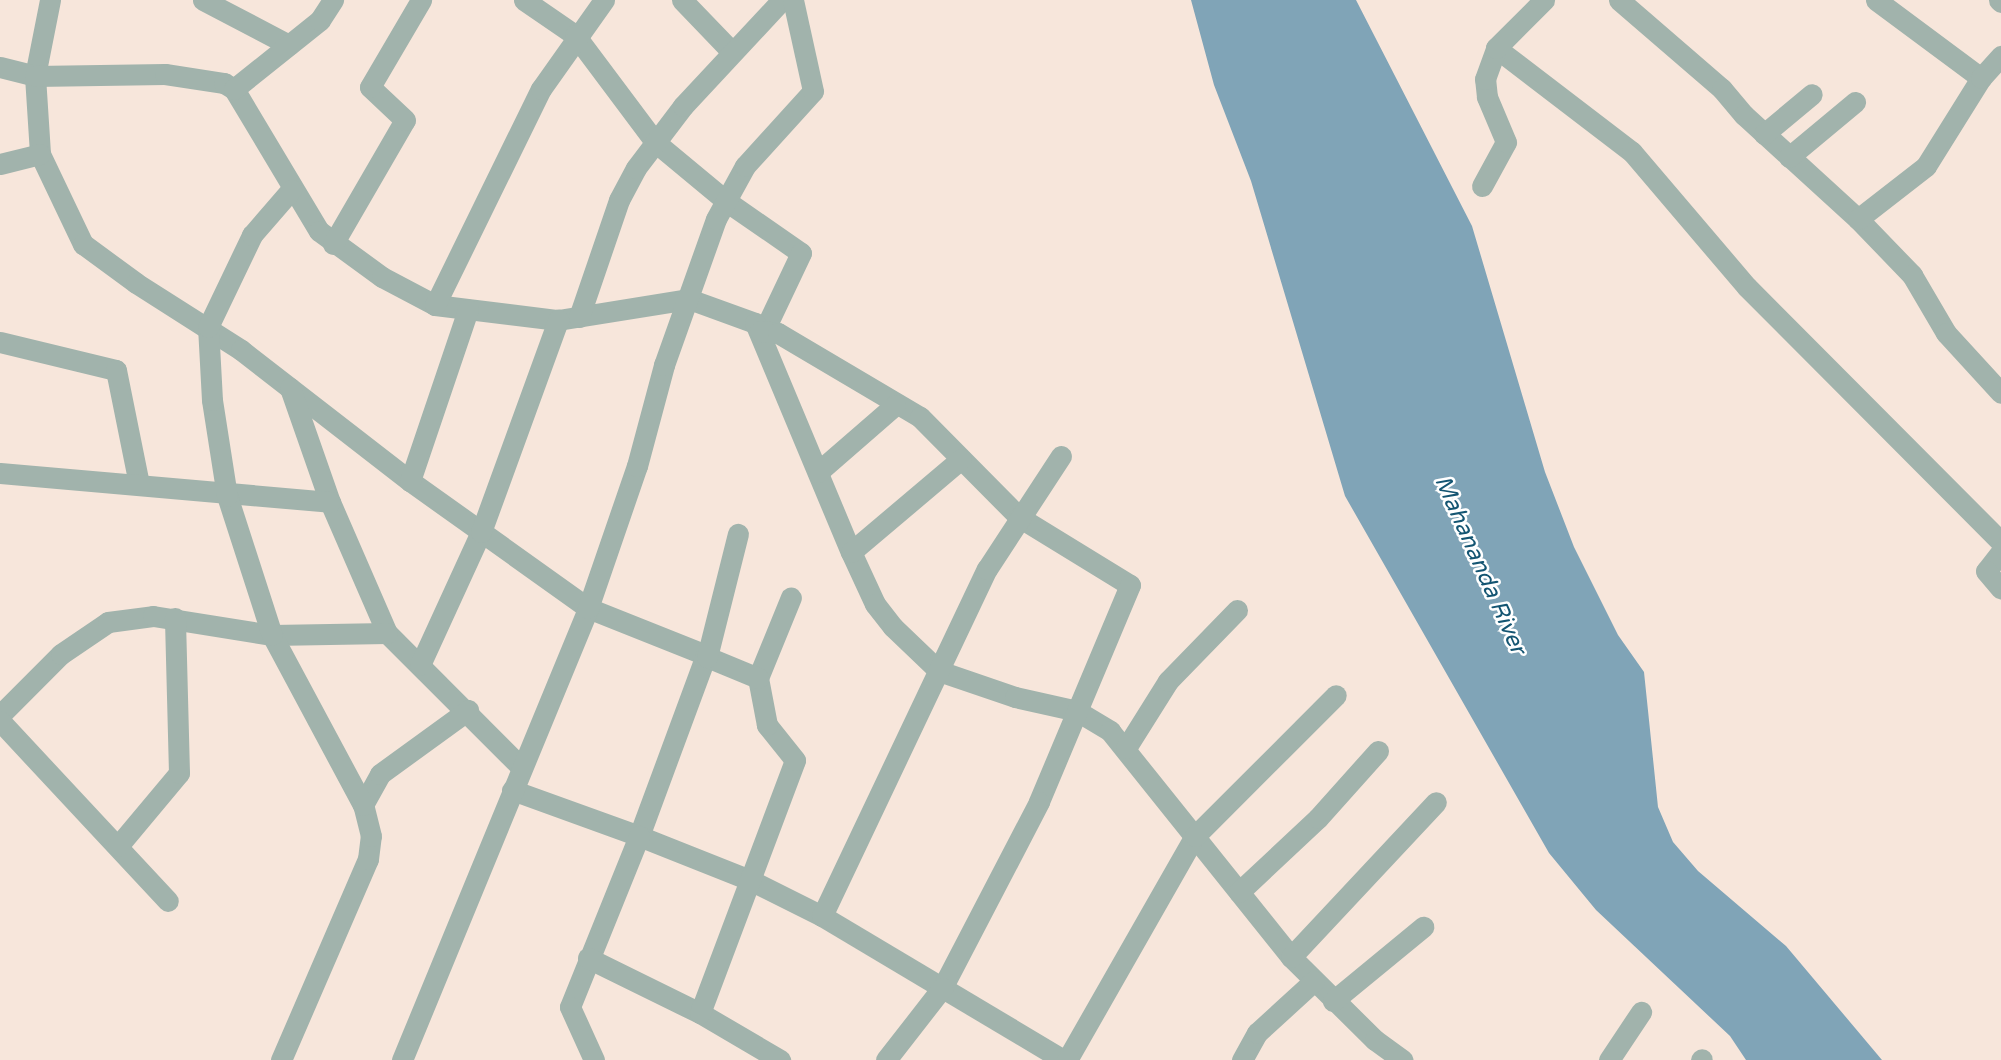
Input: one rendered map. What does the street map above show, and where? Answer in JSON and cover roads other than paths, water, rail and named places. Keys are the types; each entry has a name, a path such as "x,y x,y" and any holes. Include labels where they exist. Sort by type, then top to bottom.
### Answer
{"street":[{"path":"50,0 35,76 40,154 83,244 136,283 208,327 410,481 588,608 758,678"},
{"path":"203,0 289,45"},
{"path":"234,89 320,20 333,0"},
{"path":"332,244 405,120 370,87 421,0"},
{"path":"524,0 575,35 655,142 726,201 803,255 762,331"},
{"path":"435,305 498,169 575,35 604,0"},
{"path":"681,0 732,52"},
{"path":"420,665 481,532 619,200 655,142 732,52 782,0"},
{"path":"402,1060 588,608 637,466 664,365 726,201 746,166 813,91 793,0"},
{"path":"1619,0 1722,89 1764,134 1858,219 1912,275 1946,333 2001,393"},
{"path":"1876,0 1981,78"},
{"path":"1482,186 1506,142 1485,88 1496,48 1530,5"},
{"path":"1496,48 1632,152 1747,287 2001,541"},
{"path":"1858,219 1926,166 1981,78 2001,56"},
{"path":"0,67 35,76 165,74 210,79 234,89 307,218 332,244 435,305 568,318 689,299 750,320 762,331 850,552 875,604 939,671 1015,697 1077,710 1091,716 1126,748 1291,957 1374,1050 1403,1060"},
{"path":"1764,134 1812,94"},
{"path":"1789,157 1856,102"},
{"path":"0,164 40,154"},
{"path":"281,1060 369,859 371,836 363,805 272,635 227,496 212,400 208,327 252,235 292,190"},
{"path":"410,481 468,310"},
{"path":"762,331 778,333 895,405 920,417 1019,517 1130,585 1039,803 942,988 886,1060"},
{"path":"0,342 116,370 139,484"},
{"path":"290,388 330,502 387,633 468,710 521,767"},
{"path":"818,472 895,405"},
{"path":"822,916 987,569 1061,456"},
{"path":"850,552 961,459"},
{"path":"0,473 139,484 227,496 330,502"},
{"path":"594,1060 570,1007 708,657 738,534"},
{"path":"2001,552 1986,571 2001,589"},
{"path":"700,1013 752,881 795,760 767,725 758,678 791,597"},
{"path":"1126,748 1168,681 1237,610"},
{"path":"0,715 61,654 108,622 175,618 272,635 387,633"},
{"path":"118,846 179,774 175,618"},
{"path":"512,790 752,881 822,916 1065,1060 1195,836 1336,695"},
{"path":"363,805 380,775 468,710"},
{"path":"0,721 168,901"},
{"path":"1239,892 1318,818 1378,751"},
{"path":"1291,957 1436,802"},
{"path":"1333,1001 1423,927"},
{"path":"588,958 700,1013 757,1054 780,1060"},
{"path":"1242,1060 1257,1032 1314,981"},
{"path":"1609,1060 1641,1012"}],"water":[{"name":"Mahananda River","path":"1191,0 1356,0 1472,226 1545,472 1574,547 1618,635 1644,672 1658,807 1673,842 1698,871 1786,946 1882,1060 1746,1060 1730,1036 1596,910 1549,853 1345,496 1251,181 1214,85"}]}
